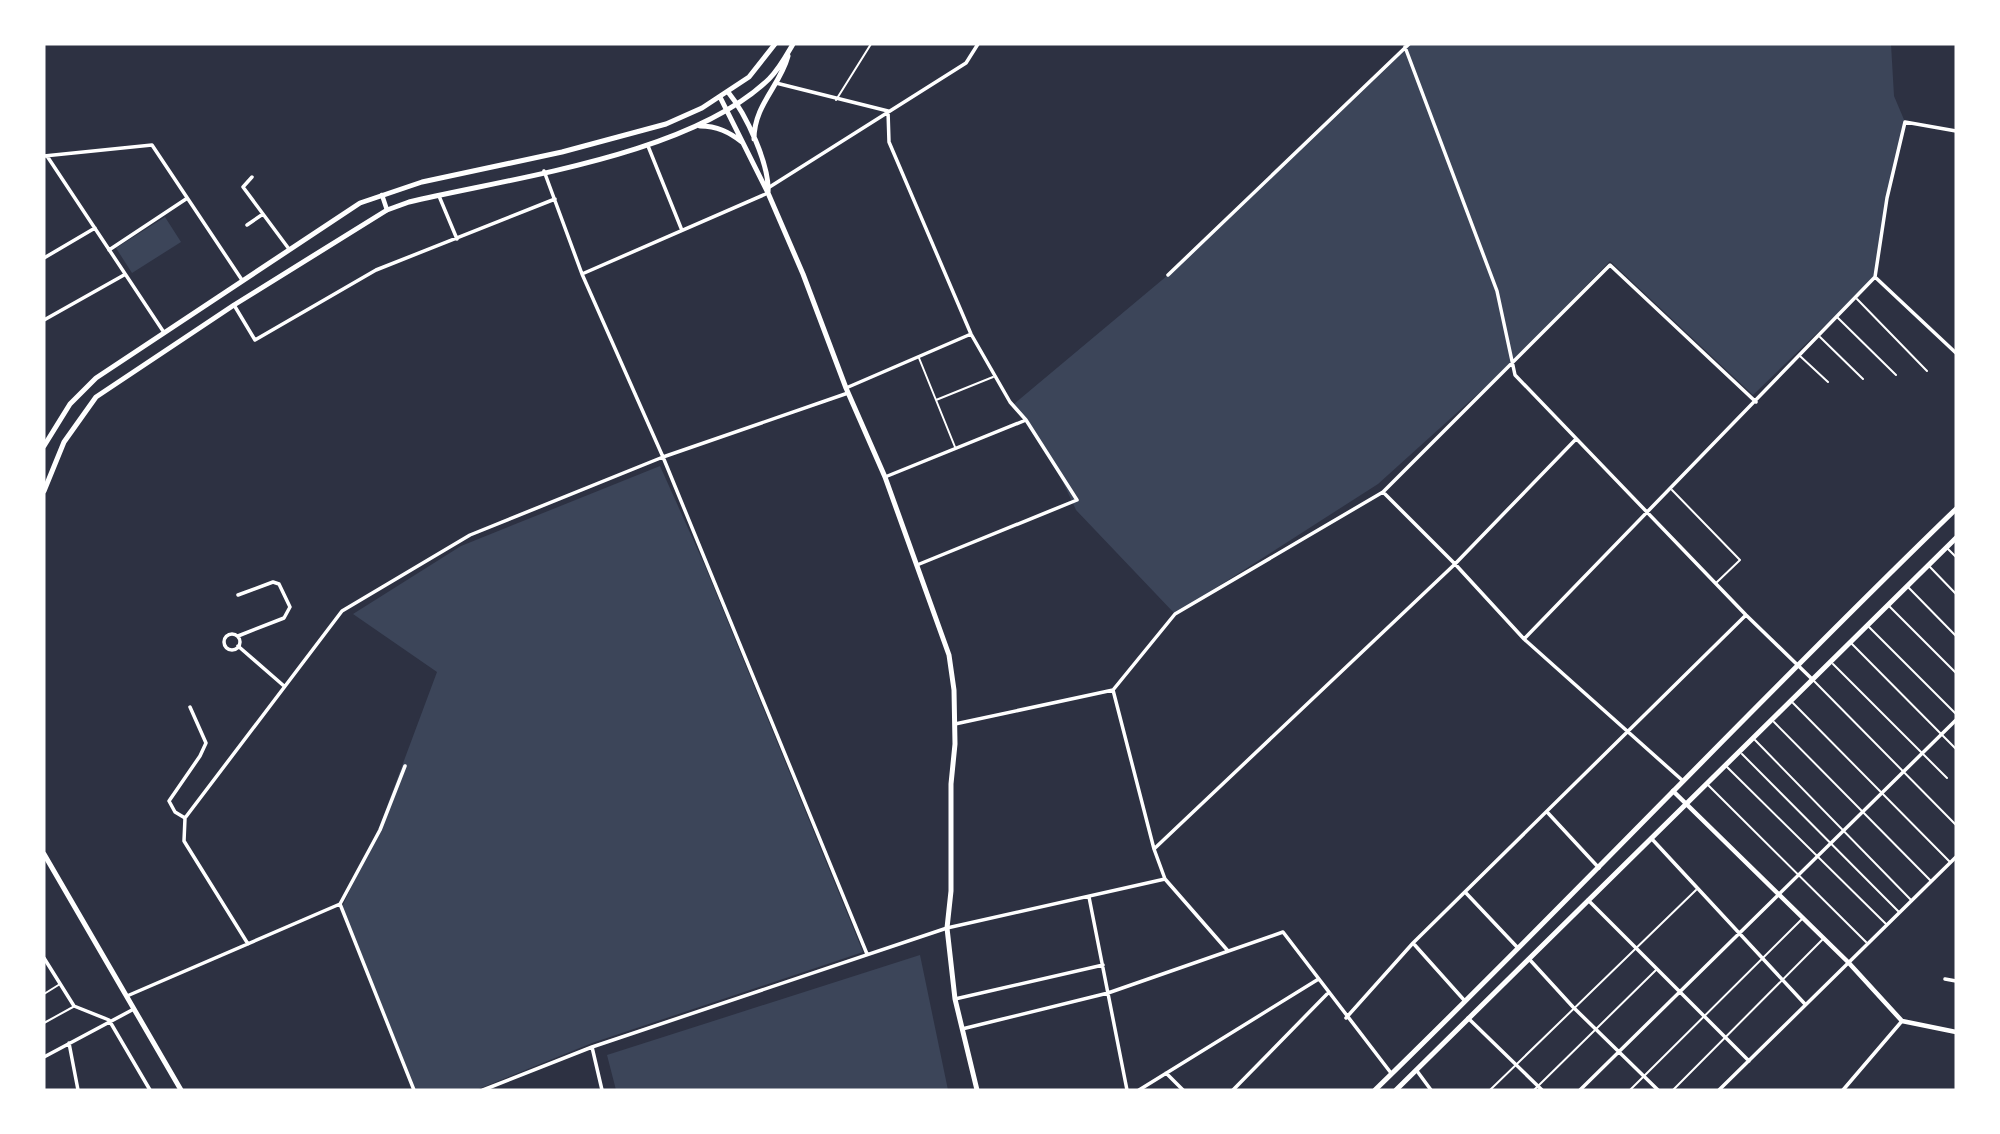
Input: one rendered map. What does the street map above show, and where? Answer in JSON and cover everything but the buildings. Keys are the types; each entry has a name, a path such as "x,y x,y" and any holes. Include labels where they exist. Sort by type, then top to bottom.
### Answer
{"main road":[{"path":"44,446 60,418 85,388 163,331 244,282 360,203 382,194 654,128 728,92 748,77 775,44"},
{"path":"754,142 759,110 785,68 792,46"},
{"path":"44,491 64,442 96,397 234,305 387,210 438,195 648,146 697,126 736,103 770,78 792,46"},
{"path":"728,92 736,103 769,177 768,191"},
{"path":"720,97 728,108 768,191 847,390 885,477 950,661 955,724 947,928 956,999 977,1090"},
{"path":"697,126 712,126 730,132 744,143"},
{"path":"1375,1090 1599,869 1672,790 1797,664 1956,509"},
{"path":"1396,1090 1651,838 1773,722 1956,538"},
{"path":"44,855 181,1090"}],"street":[{"path":"582,274 768,191 966,63 978,44"},
{"path":"1168,275 1407,45 1497,292 1515,375 1746,615 1814,681"},
{"path":"774,83 888,111"},
{"path":"888,111 889,142 971,334 1010,402 1026,420 1077,500 917,565"},
{"path":"1524,639 1875,277 1887,198 1905,122 1956,131"},
{"path":"163,331 46,156 152,145 244,282"},
{"path":"648,146 681,229"},
{"path":"544,171 582,274 663,457 867,954"},
{"path":"252,177 243,187 290,250"},
{"path":"382,194 387,210"},
{"path":"438,195 457,239"},
{"path":"109,250 186,199"},
{"path":"234,305 255,340 376,271 555,199"},
{"path":"247,225 263,214"},
{"path":"44,258 95,228"},
{"path":"955,724 1113,690 1175,614 1383,492 1610,265 1756,402"},
{"path":"44,320 125,274"},
{"path":"1875,277 1954,351 1956,344"},
{"path":"248,944 184,841 185,818 342,611 470,535 663,457 847,390 971,334"},
{"path":"885,477 1026,420"},
{"path":"1154,849 1455,564 1576,439"},
{"path":"1383,492 1455,564 1524,639 1682,780"},
{"path":"238,595 273,582 279,584 290,607 282,619 238,636 228,634 223,640 228,649 239,646"},
{"path":"1346,1018 1412,943 1548,813 1746,615"},
{"path":"238,636 239,646 284,686"},
{"path":"1113,690 1154,849 1165,879 1228,951"},
{"path":"185,818 169,805 169,801 200,757 206,743 190,708"},
{"path":"1580,1090 1903,773 1919,753 1956,720"},
{"path":"125,997 340,904 380,830 405,766"},
{"path":"1672,790 1847,962 1902,1021 1956,1032"},
{"path":"1548,813 1599,869"},
{"path":"1651,838 1760,959 1805,1003"},
{"path":"1719,1090 1956,857"},
{"path":"483,1090 592,1047 947,928 1165,879"},
{"path":"1465,893 1517,947"},
{"path":"1089,897 1127,1090"},
{"path":"1588,901 1723,1039 1749,1062"},
{"path":"340,904 414,1090"},
{"path":"962,1029 1108,993 1283,932 1327,994 1391,1074"},
{"path":"1412,943 1464,1000"},
{"path":"44,960 74,1006 109,1020 150,1090"},
{"path":"1530,960 1573,1007 1658,1090"},
{"path":"956,999 1103,965"},
{"path":"1945,979 1956,981"},
{"path":"1139,1090 1317,980"},
{"path":"1233,1090 1327,994"},
{"path":"44,1057 132,1010"},
{"path":"1468,1018 1538,1089"},
{"path":"1843,1090 1902,1021"},
{"path":"69,1043 78,1090"},
{"path":"592,1047 602,1090"},
{"path":"1417,1071 1431,1090"},
{"path":"1166,1073 1183,1090"}],"lane":[{"path":"836,100 871,44"},
{"path":"1856,298 1927,371"},
{"path":"1838,317 1896,375"},
{"path":"1819,337 1863,379"},
{"path":"1800,355 1828,382"},
{"path":"919,356 955,448"},
{"path":"936,400 995,376"},
{"path":"1671,489 1740,560 1716,583"},
{"path":"1947,548 1956,557"},
{"path":"1928,566 1956,594"},
{"path":"1908,586 1956,636"},
{"path":"1889,605 1956,673"},
{"path":"1868,626 1956,714"},
{"path":"1851,643 1956,749"},
{"path":"1832,663 1919,753 1947,778"},
{"path":"1814,681 1956,825"},
{"path":"1793,702 1951,862"},
{"path":"1773,722 1933,882"},
{"path":"1754,740 1913,902"},
{"path":"1741,753 1900,914"},
{"path":"1727,767 1888,926"},
{"path":"1708,785 1868,944"},
{"path":"1490,1090 1697,889"},
{"path":"1630,1090 1802,919"},
{"path":"1673,1090 1822,940"},
{"path":"1538,1089 1594,1028 1656,969"},
{"path":"44,994 61,984"},
{"path":"44,1023 74,1006"}],"shaded area":[{"path":"1409,44 1891,44 1894,96 1905,122 1887,198 1875,277 1753,395 1610,261 1512,363 1378,484 1175,614 1076,510 1062,480 1014,404 1168,275"},
{"path":"165,217 181,242 132,273 116,248"},
{"path":"660,466 705,566 863,952 592,1043 476,1090 416,1090 342,907 380,825 437,672 353,614 461,546"},
{"path":"920,955 948,1090 616,1090 607,1055"}]}
